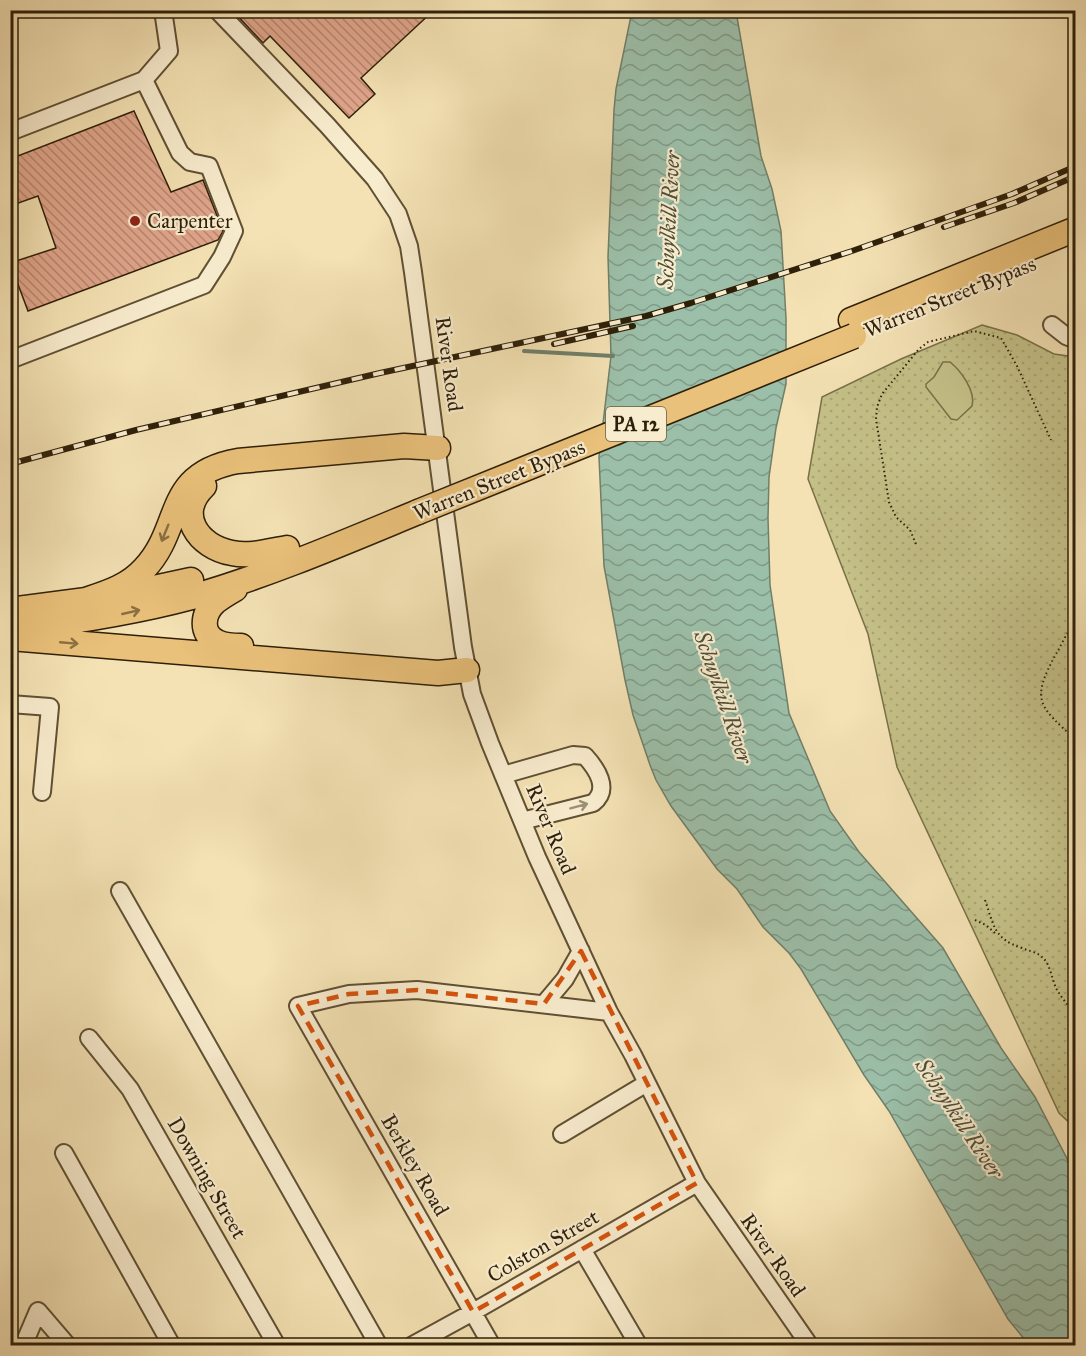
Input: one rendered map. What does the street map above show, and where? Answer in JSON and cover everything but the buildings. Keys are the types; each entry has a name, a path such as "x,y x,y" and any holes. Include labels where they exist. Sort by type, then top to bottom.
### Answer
{"highway":[{"name":"Warren Street Bypass","path":"852,328 1076,228"},
{"name":"Warren Street Bypass","path":"10,630 120,614 191,597 261,575 417,504 852,328 1076,245"},
{"path":"80,602 125,585 144,570 158,551 183,493 196,478 215,467 238,461 404,446 438,448"},
{"path":"287,548 242,554 231,553 212,546 197,534 191,519 195,496 210,481 228,473 405,456 438,448"},
{"name":"Warren Street Bypass","path":"10,610 80,602 151,590 187,581 417,504"},
{"path":"261,575 219,599 208,610 204,624 212,639 230,645 439,663 467,670"},
{"path":"10,638 438,674 467,670"}],"street":[{"path":"10,132 144,80 169,51 163,10"},
{"name":"River Road","path":"217,10 327,125 375,179 398,214 409,246 467,670 479,714 522,821 580,951 697,1184 810,1346"},
{"path":"10,360 204,285 234,231 209,166 190,162 180,153 144,80"},
{"path":"1052,325 1066,336 1076,340"},
{"path":"11,704 50,707 42,792"},
{"path":"503,775 573,755 585,756 597,772 601,790 598,799 593,803 522,821"},
{"path":"120,891 379,1346"},
{"path":"544,1004 565,979 580,951"},
{"name":"Berkley Road","path":"492,1346 298,1006 350,994 417,990 544,1004"},
{"path":"544,1004 609,1012"},
{"name":"Downing Street","path":"89,1038 130,1089 277,1346"},
{"path":"562,1134 647,1083"},
{"path":"64,1153 172,1346"},
{"name":"Colston Street","path":"411,1346 697,1184"},
{"path":"582,1249 639,1346"},
{"path":"23,1346 38,1311 68,1346"}],"path":[{"path":"916,544 910,530 896,517 889,502 876,419 877,407 882,394 919,349 928,342 974,331 1001,338 1017,366 1051,440"},
{"path":"1076,622 1049,668 1040,690 1040,696 1054,721 1076,741"},
{"path":"985,900 999,937"},
{"path":"975,920 986,925 1007,944 1037,953 1044,958 1057,989 1076,1014"}],"highlighted area":[{"path":"581,951 697,1183 473,1312 298,1006 349,994 417,990 544,1004"}],"shaded area":[{"path":"982,325 1017,335 1054,354 1075,357 1075,1128 1059,1113 897,767 868,634 808,479 822,397 901,359"},
{"path":"943,362 950,362 959,371 972,394 972,406 957,420 951,419 926,387"}],"water":[{"name":"Schuylkill River","path":"632,11 736,11 761,156 772,189 781,231 786,318 786,384 776,428 769,477 768,518 770,585 789,713 830,811 859,852 943,948 1001,1048 1035,1097 1075,1174 1075,1345 1029,1345 1008,1319 889,1111 864,1075 801,969 789,953 763,927 737,889 717,869 671,806 656,780 633,715 604,566 599,457 611,356 608,257 614,110"}],"waterway":[{"path":"524,351 613,356"}],"railway":[{"path":"10,464 136,430 380,373 646,316 852,251 1012,194 1076,166"},
{"path":"944,227 1014,203 1076,176"},
{"path":"554,344 633,326"}],"place":[{"name":"Carpenter","path":"135,221"}]}
